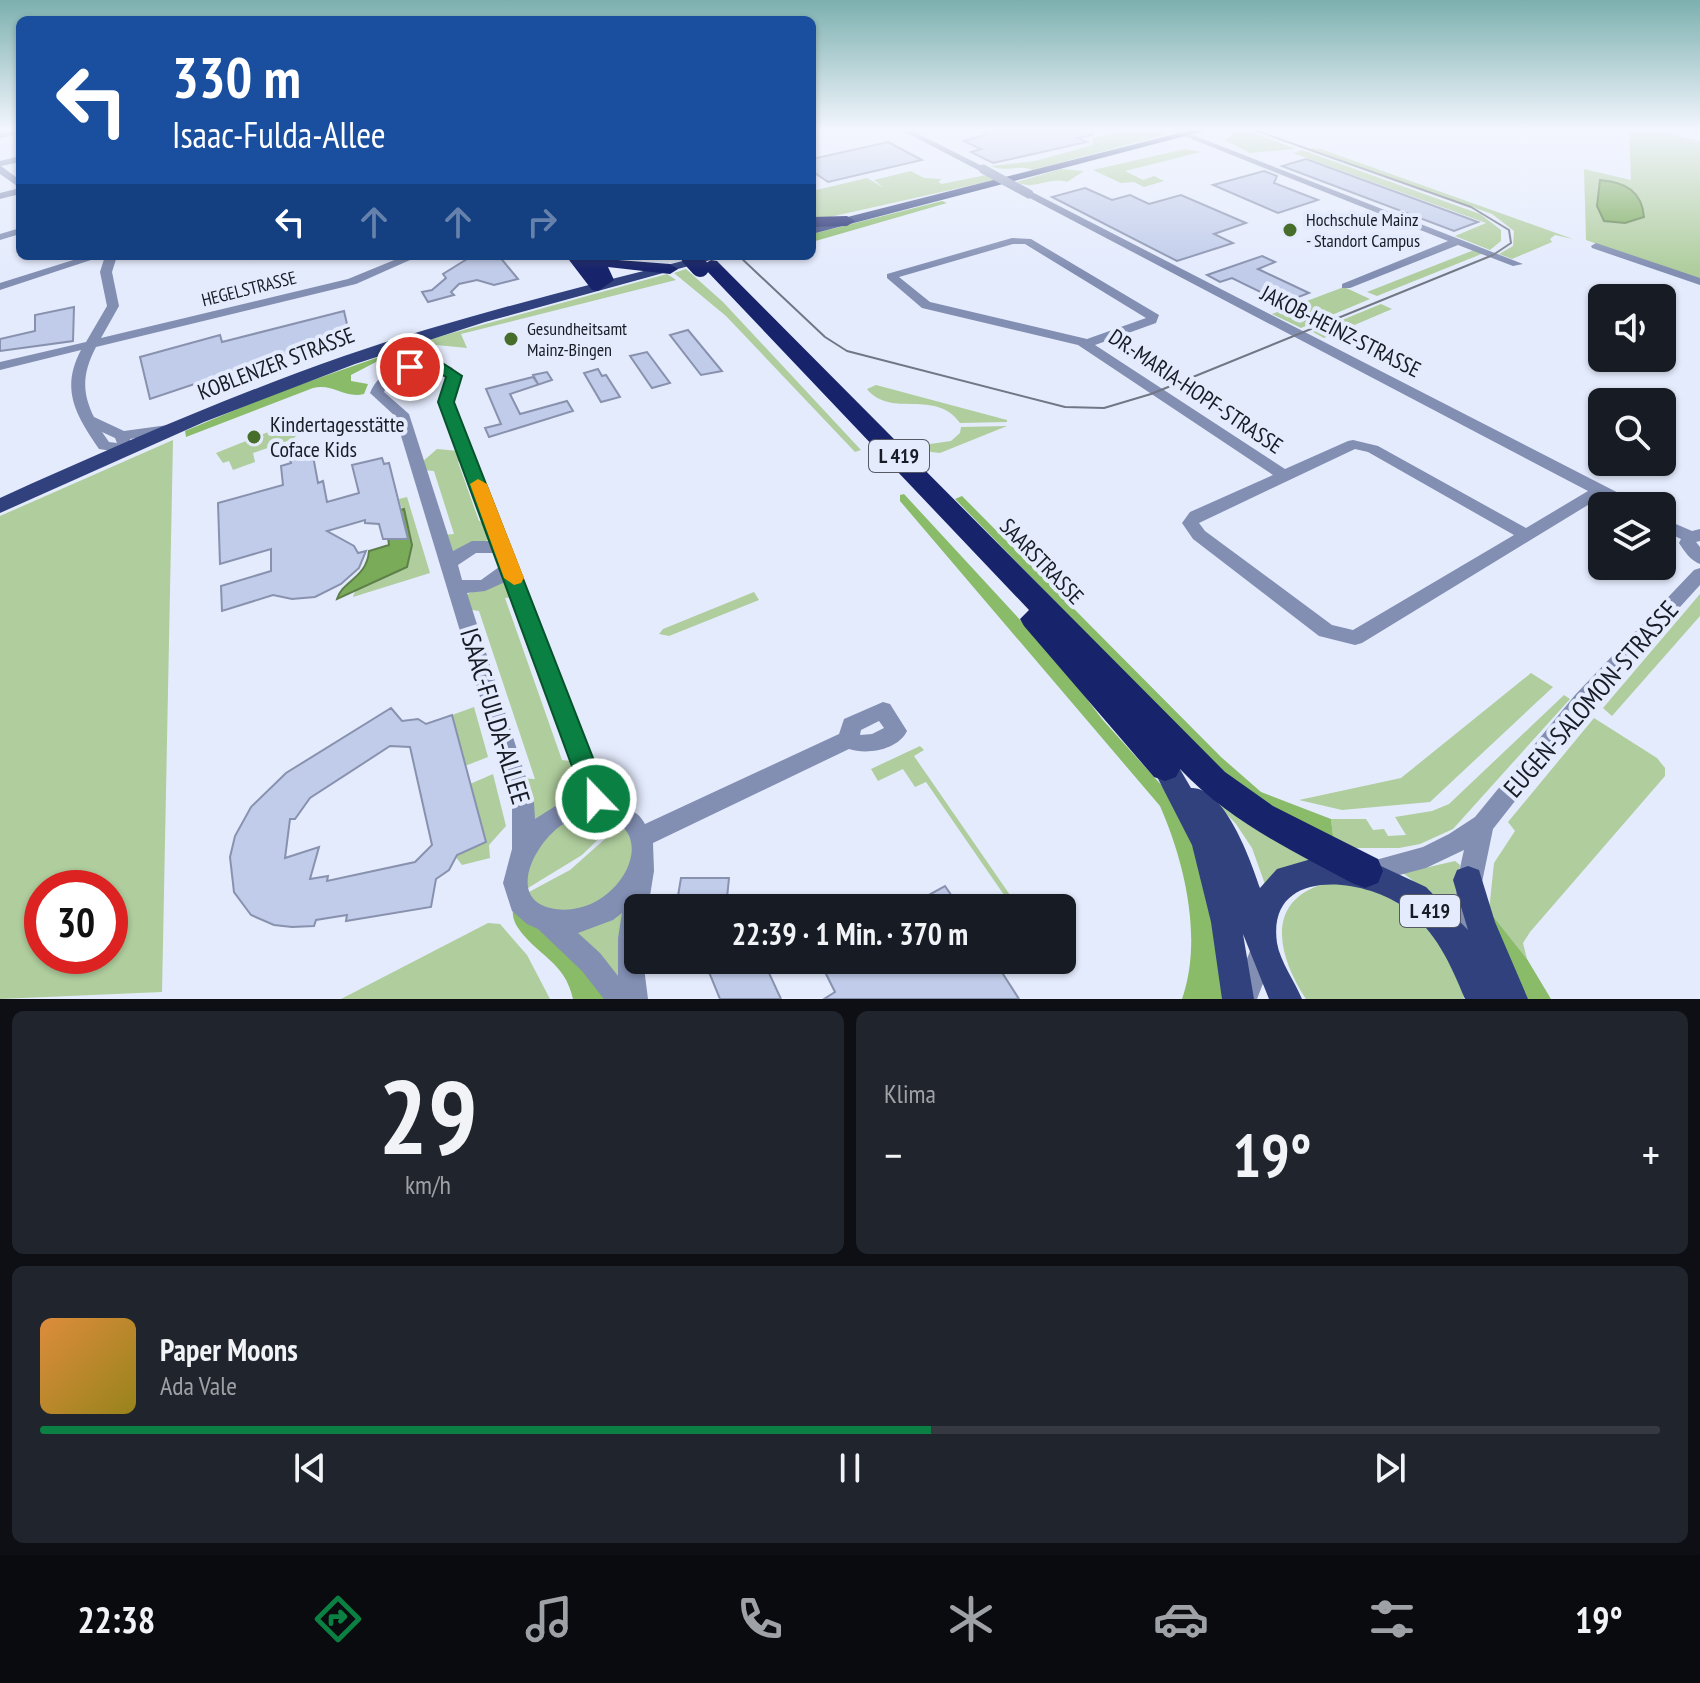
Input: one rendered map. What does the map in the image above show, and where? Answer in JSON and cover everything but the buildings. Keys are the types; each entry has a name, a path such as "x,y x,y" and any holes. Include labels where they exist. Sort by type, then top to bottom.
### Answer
{"highway":[{"path":"816,222 847,221"},
{"path":"586,260 605,274 598,286"},
{"path":"596,260 629,267 670,269"},
{"name":"SAARSTRASSE","path":"701,260 965,544 1165,767"},
{"name":"SAARSTRASSE","path":"701,260 1213,782 1261,817 1367,872"}],"main road":[{"path":"816,229 1011,177"},
{"name":"KOBLENZER STRASSE","path":"0,506 89,465 124,442 176,428 374,352 598,286 701,260"},
{"path":"1165,767 1206,842 1226,922 1238,999"},
{"name":"SAARSTRASSE","path":"1165,767 1227,841 1263,944"},
{"name":"L 419","path":"1286,999 1263,944 1267,902 1283,881 1321,867 1367,872 1399,887 1439,919 1460,945 1480,987"},
{"path":"1468,880 1480,923 1512,999"}],"street":[{"name":"JAKOB-HEINZ-STRASSE","path":"997,177 1600,491"},
{"path":"1290,177 1517,264"},
{"name":"DR.-MARIA-HOPF-STRASSE","path":"1086,344 1152,320 1153,315 1027,241 1012,241 891,276 926,305 1086,344 1282,474"},
{"path":"1346,286 1457,241"},
{"path":"1596,246 1700,282"},
{"path":"0,287 84,260"},
{"path":"104,446 75,389 76,375 114,303 106,272 110,260"},
{"name":"HEGELSTRASSE","path":"0,366 352,282 404,260"},
{"name":"ISAAC-FULDA-ALLEE","path":"524,849 523,803 402,414 377,393 384,380 405,369 437,365 454,376 446,402 592,792 603,807"},
{"path":"90,420 124,442"},
{"path":"89,465 104,446 124,442"},
{"name":"DR.-MARIA-HOPF-STRASSE","path":"1526,535 1366,446 1348,445 1196,516 1190,523 1199,535 1326,631 1346,638 1367,633 1600,491"},
{"path":"1676,529 1695,536 1689,547 1700,558"},
{"path":"472,547 506,556 501,576 483,585 467,588 450,574 472,547"},
{"name":"EUGEN-SALOMON-STRASSE","path":"1367,872 1426,857 1457,842 1483,824 1582,701 1700,574"},
{"path":"635,999 630,945 640,872 641,837 849,739"},
{"name":"ISAAC-FULDA-ALLEE","path":"620,999 591,962 547,921 530,911 518,892 516,871 524,849 539,829 561,814 585,807 603,807 626,816 641,837"},
{"name":"EUGEN-SALOMON-STRASSE","path":"1480,987 1467,923 1468,880 1483,824"},
{"path":"547,921 572,924 605,913 627,895 640,872"},
{"path":"1244,999 1263,944"}],"shaded area":[{"path":"921,177 942,179 938,182 942,184 978,177 995,180 816,220 816,190 867,178 884,188 874,180"},
{"path":"1035,177 1075,177 1067,182 1030,185 1017,182"},
{"path":"1107,177 1136,177 1143,180 1155,177 1164,181 1144,187 1134,182 1121,183"},
{"path":"1358,177 1376,177 1480,214 1501,230 1501,241 1490,250 1455,236 1486,223"},
{"path":"1388,177 1398,177 1573,239 1555,235 1550,239 1552,242 1512,259 1499,254 1513,246 1514,231 1492,214"},
{"path":"1584,177 1631,180 1631,177 1700,177 1700,282 1586,240"},
{"path":"1600,180 1618,183 1631,190 1640,201 1644,217 1625,223 1604,221 1597,206"},
{"path":"942,201 947,203 816,241 816,233"},
{"path":"1474,250 1484,253 1377,296 1367,292"},
{"path":"686,269 723,302 861,450 855,452 726,316 674,273"},
{"path":"667,274 676,280 461,334 467,348 416,343"},
{"path":"1344,287 1370,299 1301,328 1272,314"},
{"path":"1381,304 1392,309 1324,338 1313,332"},
{"path":"782,342 1323,857 1266,887 1252,848 1236,824"},
{"path":"399,350 351,375 351,381 368,384 364,394 313,388 186,437 185,431 273,394"},
{"path":"876,385 1007,422 960,423 939,407 901,404 877,398 867,389"},
{"path":"298,420 299,433 293,439 253,453 255,462 233,470 229,461 223,463 216,453"},
{"path":"1007,426 940,453 931,452 923,445 951,441 960,433 961,427"},
{"path":"173,440 162,992 0,999 0,516"},
{"path":"437,449 459,451 465,461 458,462 479,521 488,523 495,538 449,552 442,535 454,534 434,471 422,470 422,462"},
{"path":"904,494 1058,661 1102,719 1164,788 1198,845 1227,999 1182,999 1191,952 1191,927 1177,852 1160,806 900,501 900,495"},
{"path":"962,496 1221,757 1261,792 1331,819 1334,844 1239,790 955,499"},
{"path":"407,497 430,573 353,597 358,588 394,574 408,560 410,534 399,499"},
{"path":"404,509 412,545 407,567 337,599 364,567 369,551 389,545 385,514"},
{"path":"510,580 516,597 505,598 562,760 578,762 589,801 536,824 518,778 535,779 479,611 466,609 467,594"},
{"path":"754,592 759,600 669,636 659,634 663,629"},
{"path":"1700,594 1700,616 1612,716 1603,708"},
{"path":"1531,673 1553,687 1430,802 1342,810 1299,800 1401,778"},
{"path":"1564,695 1570,699 1453,829 1420,844 1399,848 1344,848 1334,844 1331,819 1366,819 1373,830 1384,829 1388,836 1406,835 1395,817 1432,811 1449,804"},
{"path":"474,707 488,757 465,766 452,715"},
{"path":"1594,718 1657,758 1665,768 1665,776 1530,932 1523,943 1527,959 1489,911 1494,863 1515,831 1508,822"},
{"path":"920,746 924,750 914,756 1009,894 1003,894 926,782 915,787 903,769 878,781 871,769"},
{"path":"493,774 506,826 489,845 490,858 462,865 455,856 486,842 470,784"},
{"path":"589,813 617,821 582,855 528,888 523,877 551,826"},
{"path":"623,823 637,853 607,905 547,913 527,893 570,870"},
{"path":"1455,861 1460,865 1457,915 1403,873"},
{"path":"1327,883 1366,889 1401,905 1416,917 1441,946 1459,981 1464,999 1306,999 1288,965 1282,931 1285,916 1293,902 1307,891"},
{"path":"624,904 624,974 628,974 628,988 570,935"},
{"path":"513,909 561,945 610,999 573,999 557,967 517,927"},
{"path":"1489,911 1527,959 1551,999 1522,999"},
{"path":"488,923 500,924 527,955 550,999 341,999"}],"tram line":[{"path":"743,260 825,337 847,351 1065,407 1104,408 1151,394 1493,255 1511,243 1509,230 1471,207 1385,177"}],"slow traffic":[{"path":"478,484 514,578"}],"place":[{"name":"Hochschule Mainz - Standort Campus","path":"1290,230"},
{"name":"Gesundheitsamt Mainz-Bingen","path":"511,339"},
{"name":"Kindertagesstätte Coface Kids","path":"254,437"}],"route":[{"path":"410,367 441,366 455,378 446,395 446,402 596,799"}]}
